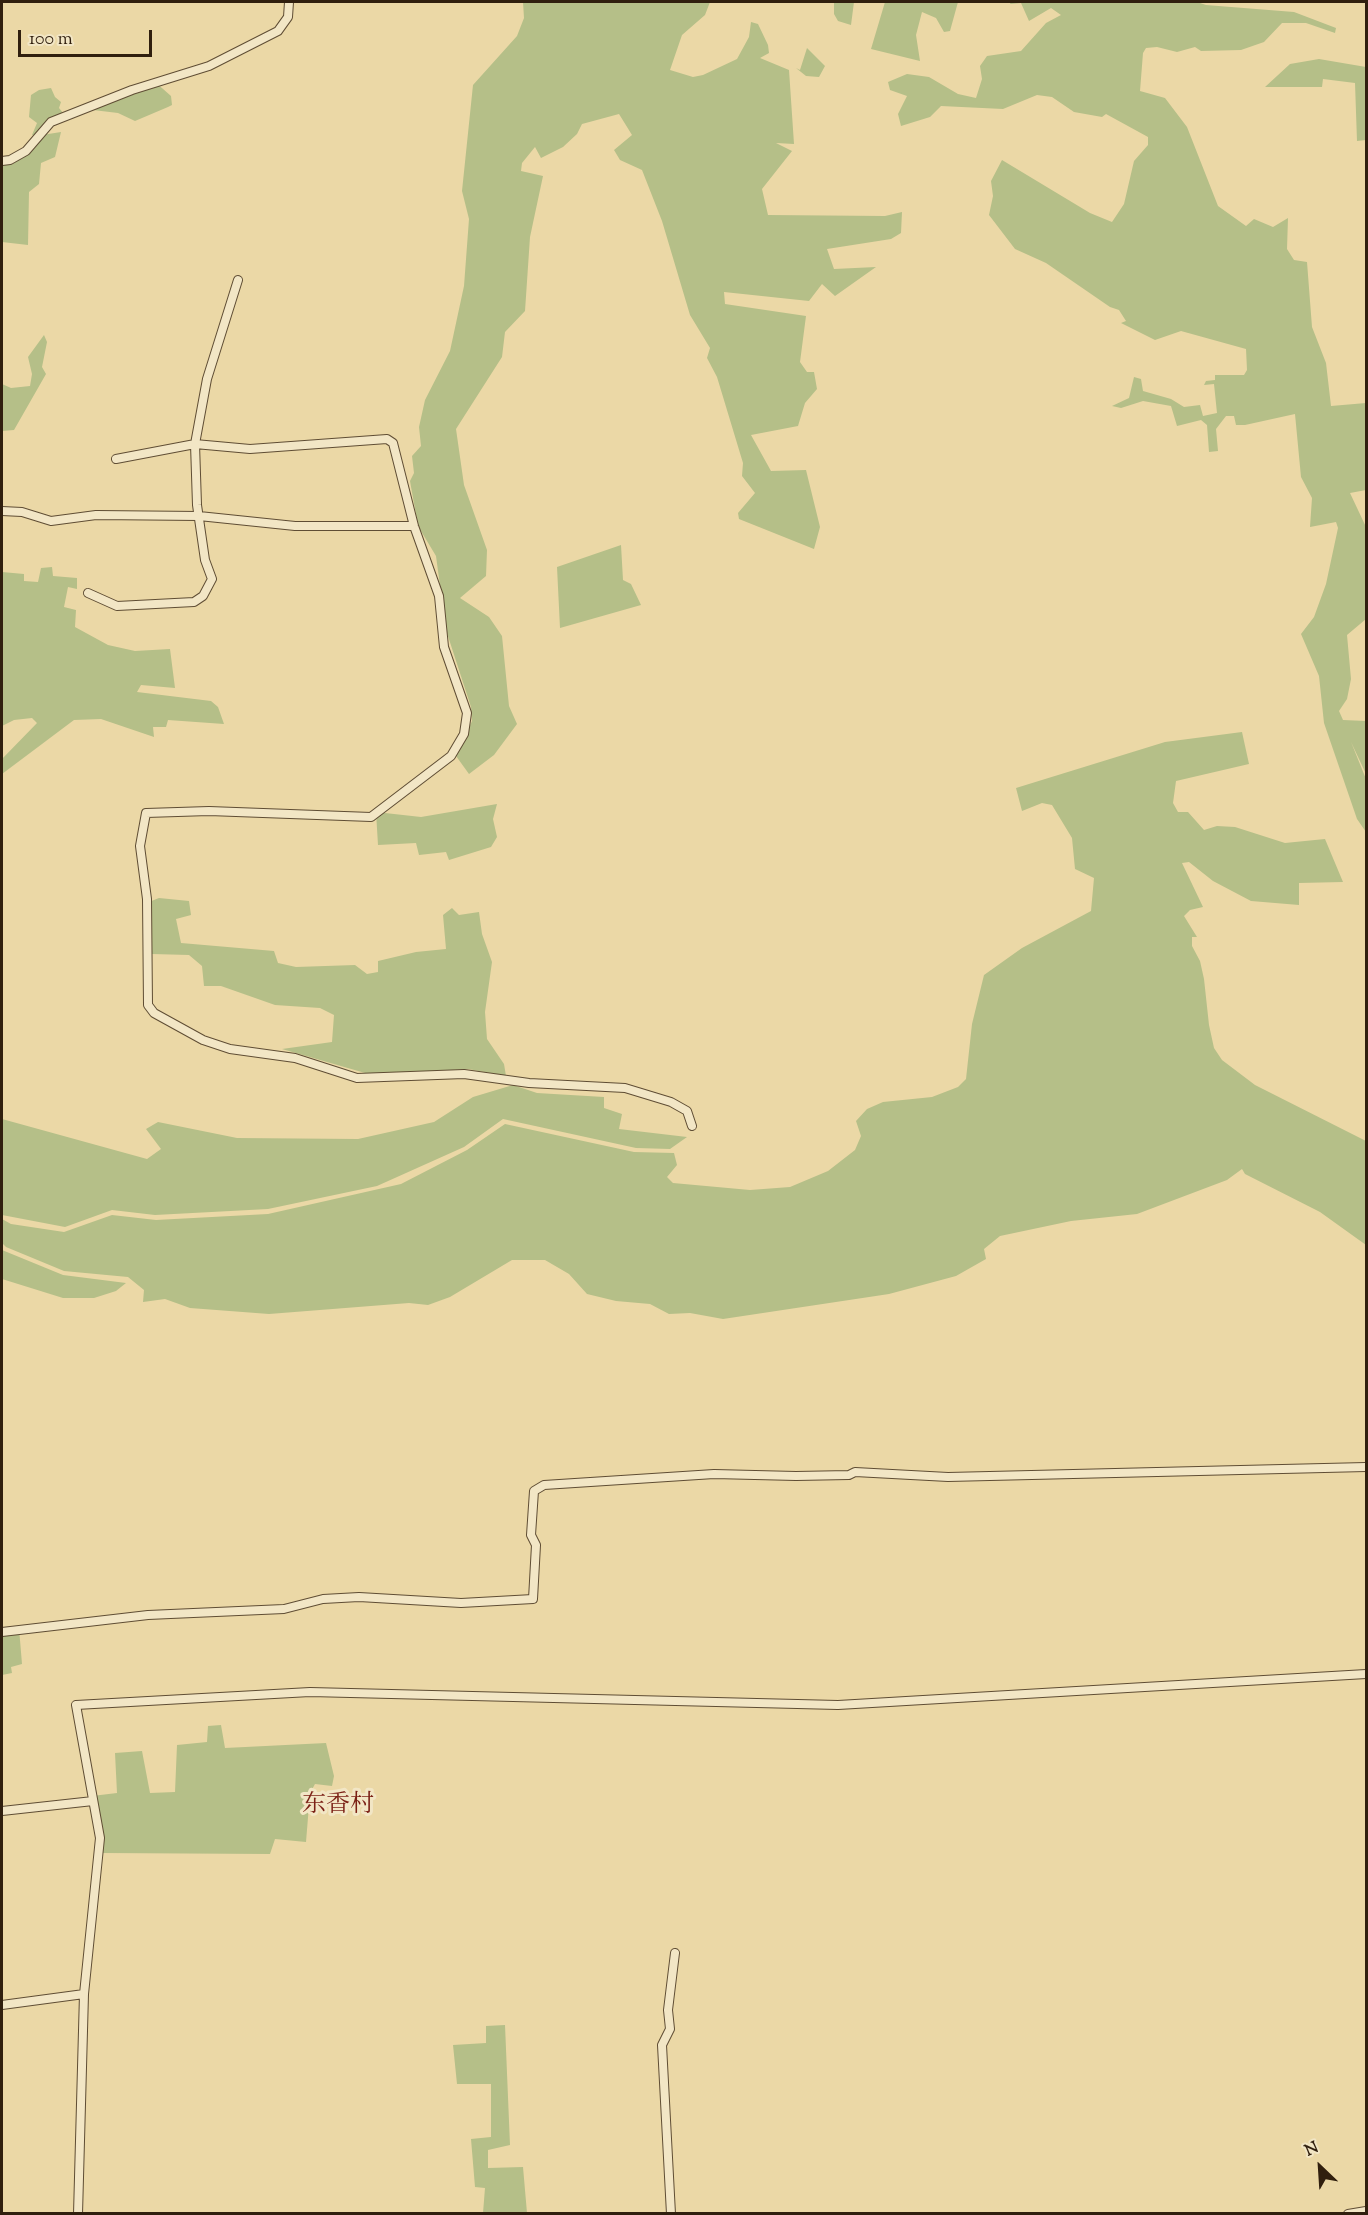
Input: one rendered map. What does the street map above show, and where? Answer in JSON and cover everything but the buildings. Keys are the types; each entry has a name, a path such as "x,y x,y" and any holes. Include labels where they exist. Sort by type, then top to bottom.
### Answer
{"street":[{"path":"2,160 10,160 26,151 51,122 132,90 209,66 278,31 288,17 290,2"},
{"path":"88,593 117,606 194,602 203,596 212,579 205,560 199,516 195,444 207,379 238,279"},
{"path":"116,459 195,444 250,449 387,439 393,443 414,526 439,596 444,647 467,713 464,734 450,756 371,817 299,816 278,812 146,813 140,846 147,899 148,1005 154,1013 203,1040 230,1049 295,1058 346,1077 464,1074 529,1083 625,1088 671,1102 687,1111 692,1126"},
{"path":"2,511 22,512 51,521 96,515 199,516 295,526 414,526"},
{"path":"2,1632 147,1615 284,1609 335,1598 359,1597 461,1603 533,1599 536,1545 531,1535 534,1491 544,1485 714,1474 796,1476 849,1475 855,1472 948,1477 1366,1467"},
{"path":"78,2214 84,1994 100,1838 76,1706 310,1692 838,1705 1366,1674"},
{"path":"2,1811 93,1802"},
{"path":"671,2214 662,2045 670,2030 668,2010 675,1953"},
{"path":"2,2005 84,1994"},
{"path":"1348,2214 1366,2211"}],"green space":[{"path":"523,2 710,2 705,15 682,35 670,70 693,77 703,75 737,59 749,37 751,22 758,24 768,45 769,53 760,58 789,70 794,144 776,143 792,151 762,189 768,215 885,216 902,212 901,233 891,239 827,249 834,269 876,267 835,296 822,284 809,301 724,292 725,304 806,316 800,362 807,372 814,372 817,389 805,403 798,426 751,435 771,471 806,470 820,527 814,549 739,519 738,513 755,493 742,476 743,463 717,377 707,358 710,348 690,315 662,221 642,170 620,160 614,150 632,135 619,114 582,124 577,134 563,147 541,158 535,147 522,163 521,171 543,176 530,237 525,311 505,332 502,357 456,429 464,485 487,550 486,576 460,598 489,617 502,636 509,706 517,724 494,755 469,774 456,756 472,721 471,707 446,630 436,556 418,526 410,481 414,473 412,456 421,446 419,427 425,400 450,351 464,286 469,219 462,191 473,85 517,36 524,18"},
{"path":"834,2 854,2 851,25 838,21 834,14"},
{"path":"885,2 958,2 950,31 944,32 936,18 922,12 916,35 920,61 871,49"},
{"path":"1011,2 1197,2 1206,5 1294,12 1336,28 1335,33 1306,23 1282,23 1264,42 1241,50 1201,51 1195,47 1177,52 1157,47 1146,48 1143,53 1140,91 1165,98 1187,127 1218,206 1246,226 1254,219 1273,227 1288,218 1287,249 1294,260 1307,262 1312,327 1326,363 1331,406 1366,403 1366,490 1350,493 1366,527 1366,619 1347,635 1351,679 1347,699 1339,711 1343,720 1366,721 1366,774 1351,742 1366,779 1366,832 1357,819 1324,723 1319,676 1301,634 1314,617 1326,584 1338,528 1336,522 1310,527 1312,498 1301,477 1295,414 1245,425 1236,425 1234,416 1226,416 1216,429 1218,451 1209,452 1207,425 1201,420 1177,426 1171,406 1143,401 1121,408 1112,406 1129,398 1134,377 1141,379 1143,391 1171,399 1184,407 1200,405 1203,416 1217,413 1214,384 1204,385 1206,381 1215,380 1215,375 1244,375 1247,370 1246,349 1181,331 1155,340 1121,323 1126,321 1119,310 1110,307 1046,263 1015,249 989,215 993,196 991,181 1002,160 1090,213 1112,222 1124,204 1134,161 1148,145 1148,137 1106,114 1102,117 1074,112 1052,97 1037,95 1003,109 941,106 930,117 901,126 898,114 907,96 890,90 888,82 907,74 929,77 958,94 976,98 982,79 980,66 987,56 1021,51 1046,23 1061,15 1051,8 1029,21 1021,3 1010,4"},
{"path":"807,48 825,66 819,77 806,76 796,68 800,70"},
{"path":"1319,59 1366,67 1366,140 1357,141 1355,83 1323,79 1322,87 1265,87 1290,64"},
{"path":"154,81 171,96 172,105 135,121 118,113 93,110 93,107"},
{"path":"51,88 55,97 61,102 59,108 64,114 36,136 32,135 37,123 29,117 31,95 39,90"},
{"path":"61,132 55,157 41,163 39,184 29,192 28,245 2,242 2,160 5,161 42,135"},
{"path":"44,335 47,342 42,367 46,374 14,430 2,431 2,384 11,388 30,386 32,374 28,357"},
{"path":"621,545 623,580 631,584 641,605 560,628 557,567"},
{"path":"52,567 53,576 77,578 77,589 68,587 64,607 76,610 75,627 108,645 135,651 170,649 175,688 141,685 137,692 211,701 218,707 224,724 168,720 166,727 153,727 154,737 101,719 74,720 2,774 2,759 37,723 32,718 14,720 2,726 2,572 24,574 24,581 38,582 41,568"},
{"path":"1242,732 1249,764 1176,781 1173,803 1178,812 1188,812 1204,830 1217,826 1235,827 1285,843 1325,839 1343,882 1299,883 1299,905 1251,901 1213,881 1189,862 1182,863 1203,907 1190,910 1184,916 1197,937 1192,937 1192,946 1200,961 1204,979 1214,1048 1222,1060 1255,1085 1366,1141 1366,1245 1320,1212 1245,1174 1242,1169 1227,1180 1137,1214 1071,1221 1000,1236 984,1249 986,1259 956,1276 889,1294 723,1319 690,1313 669,1314 650,1304 616,1301 587,1294 569,1274 545,1260 512,1260 450,1297 428,1305 409,1303 269,1314 190,1308 165,1299 143,1302 144,1290 128,1277 64,1271 6,1247 2,1243 2,1219 11,1224 64,1232 112,1215 156,1220 268,1214 401,1184 467,1150 505,1124 634,1152 674,1153 677,1165 667,1177 673,1183 750,1190 790,1187 828,1171 855,1150 861,1136 856,1121 867,1109 883,1102 932,1097 958,1087 966,1079 972,1024 984,975 1022,948 1091,911 1094,878 1075,869 1072,838 1052,805 1042,803 1022,811 1016,788 1165,742"},
{"path":"497,804 493,819 497,837 491,847 449,860 446,852 419,855 416,843 378,845 376,812 421,817"},
{"path":"159,898 189,901 191,915 176,919 181,943 274,951 278,963 296,967 355,965 367,974 378,972 378,961 416,952 446,949 443,915 452,908 459,915 479,912 482,934 492,962 485,1012 487,1039 504,1064 506,1076 468,1069 372,1075 282,1049 332,1042 334,1015 320,1008 275,1005 221,986 204,986 202,966 189,955 152,954 149,902"},
{"path":"513,1085 537,1093 604,1097 604,1108 622,1114 619,1129 687,1137 670,1149 636,1148 503,1119 464,1147 377,1186 268,1209 155,1215 112,1210 65,1227 2,1215 2,1119 147,1159 161,1149 146,1129 158,1122 237,1138 358,1139 434,1122 473,1097"},
{"path":"2,1250 63,1275 126,1283 116,1291 94,1298 63,1298 2,1279"},
{"path":"19,1628 22,1664 11,1667 12,1673 2,1675 2,1631"},
{"path":"221,1725 225,1748 326,1743 334,1776 332,1786 315,1784 310,1793 306,1842 275,1839 270,1854 102,1853 92,1796 117,1793 115,1753 142,1751 150,1793 175,1792 177,1745 207,1742 208,1726"},
{"path":"505,2025 510,2145 488,2150 488,2168 523,2167 527,2213 483,2213 485,2188 475,2187 471,2139 491,2137 491,2084 457,2084 453,2045 486,2043 486,2026"}],"district":[{"name":"东香村","path":"338,1807"}]}
